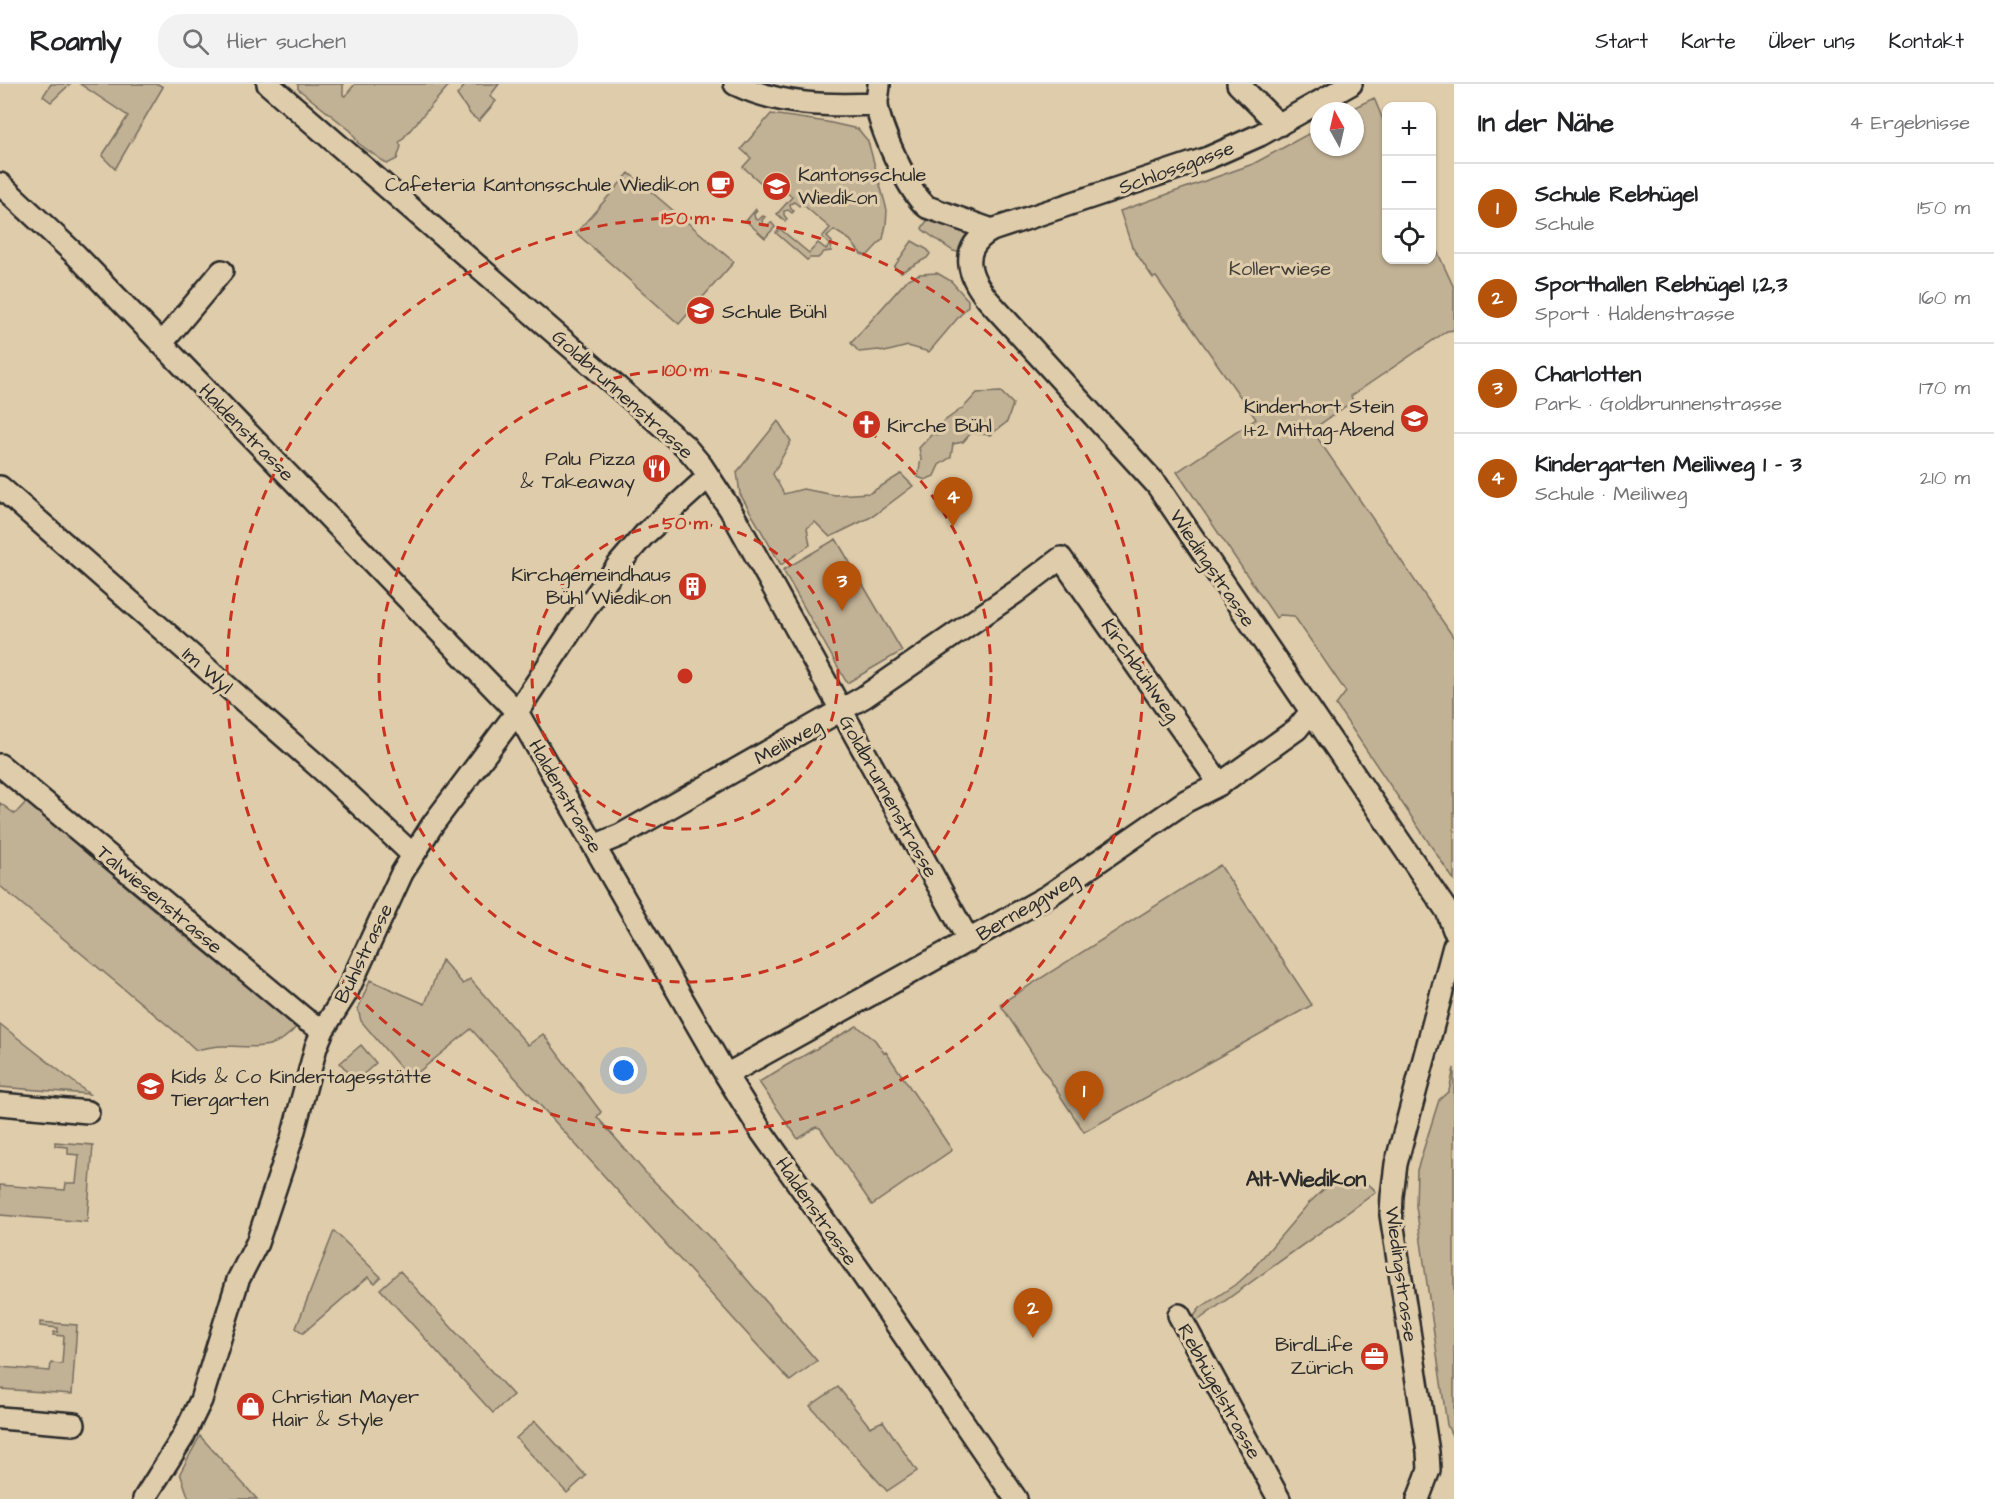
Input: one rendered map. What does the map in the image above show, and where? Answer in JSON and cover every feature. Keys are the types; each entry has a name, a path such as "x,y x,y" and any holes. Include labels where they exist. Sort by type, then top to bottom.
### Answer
{"street":[{"name":"Goldbrunnenstrasse","path":"268,84 685,446 730,509 969,941"},
{"path":"735,84 763,96 820,105 878,94 881,123 919,201 927,207 992,230"},
{"path":"1238,84 1279,125"},
{"name":"Schlossgasse","path":"992,230 1208,158 1279,125 1351,84"},
{"name":"Haldenstrasse","path":"0,184 76,255 517,712 726,1075 761,1131 1016,1499"},
{"name":"Wiedingstrasse","path":"992,230 981,236 971,250 970,271 977,285 1157,486 1447,911 1454,930"},
{"path":"162,343 222,271"},
{"name":"Bühlstrasse","path":"144,1499 183,1437 201,1400 238,1280 257,1243 292,1138 316,1047 323,1030 347,993 392,892 433,824 517,712 589,604 619,564 644,535 708,477"},
{"name":"Im Wyl","path":"0,487 328,775 413,855"},
{"name":"Meiliweg","path":"594,846 621,835 864,697 1016,592 1061,558"},
{"name":"Kirchbühlweg","path":"1061,558 1220,784"},
{"name":"Berneggweg","path":"726,1075 1048,896 1185,801 1220,784 1297,729 1305,719 1313,714"},
{"name":"Talwiesenstrasse","path":"0,765 306,1020 323,1030"},
{"name":"Wiedingstrasse","path":"1418,1499 1429,1470 1428,1452 1391,1215 1392,1196 1396,1164 1454,946"},
{"path":"0,1104 88,1112"},
{"name":"Rebhügelstrasse","path":"1179,1316 1280,1499"},
{"path":"0,1418 74,1424"}],"green space":[{"path":"51,84 70,84 51,102 43,96"},
{"path":"80,84 158,84 163,87 115,169 102,156 128,116"},
{"path":"298,84 343,84 343,95 345,96 355,84 450,84 399,143 401,146 397,159 387,164 358,143 351,131 298,89"},
{"path":"466,84 499,84 490,96 496,101 479,121 471,115 457,95"},
{"name":"Kollerwiese","path":"1374,98 1382,117 1382,264 1436,264 1436,249 1454,288 1454,330 1447,331 1351,396 1353,401 1312,430 1454,638 1454,880 1336,705 1346,692 1294,616 1280,615 1276,618 1177,472 1256,419 1156,277 1153,278 1132,247 1120,211 1253,164 1310,133 1310,156 1364,156 1364,103"},
{"path":"771,114 858,129 868,141 887,210 883,239 867,256 861,254 850,240 834,230 827,237 832,242 831,251 824,252 818,258 807,260 776,233 780,229 809,253 818,243 826,249 830,245 822,237 830,228 801,203 799,206 794,202 790,204 794,211 792,213 788,210 784,211 787,219 785,221 777,214 792,197 768,176 761,183 743,167 751,158 741,149"},
{"path":"629,173 734,262 679,324 576,233"},
{"path":"756,209 755,219 758,220 763,216 765,217 762,220 763,225 771,222 775,227 765,238 746,221"},
{"path":"930,216 973,234 958,252 953,251 923,230"},
{"path":"912,241 928,250 930,254 927,258 901,272 894,267"},
{"path":"937,273 951,281 968,300 968,306 929,352 908,346 885,352 879,350 859,352 851,343 908,279 920,274"},
{"path":"1001,392 1013,404 1007,422 990,435 971,433 963,442 953,444 951,457 939,465 934,476 925,480 918,477 921,458 919,448 932,434 941,435 943,422 964,407 977,393"},
{"path":"778,421 791,441 773,474 784,494 803,489 835,495 870,493 901,474 913,486 873,516 830,537 815,522 807,528 810,545 781,565 740,494 737,472"},
{"path":"836,539 902,651 847,683 783,570"},
{"path":"26,802 180,932 297,1026 289,1035 272,1044 254,1047 216,1046 196,1050 0,886 0,803 15,814"},
{"path":"1220,865 1312,1005 1084,1132 1000,1004"},
{"path":"442,960 463,984 470,979 528,1045 543,1034 601,1112 597,1117 645,1172 720,1248 817,1361 790,1381 471,1029 410,1079 361,1021 358,1009 370,980 425,1004"},
{"path":"0,1024 89,1094 0,1087"},
{"path":"857,1026 875,1040 884,1053 886,1052 952,1150 872,1205 820,1128 816,1127 798,1139 759,1082"},
{"path":"361,1045 376,1063 356,1081 340,1063"},
{"path":"1454,1068 1454,1440 1447,1425 1416,1206 1417,1170 1439,1100 1449,1091"},
{"path":"55,1142 93,1145 87,1222 0,1215 0,1185 65,1190 66,1183 76,1183 79,1155 68,1154 68,1147 55,1146"},
{"path":"1342,1181 1369,1185 1376,1192 1193,1324 1194,1316 1200,1308 1250,1272 1309,1203 1324,1189"},
{"path":"334,1231 381,1277 375,1283 368,1277 303,1333 296,1328"},
{"path":"400,1271 513,1395 493,1413 380,1289"},
{"path":"40,1322 77,1325 72,1394 0,1389 0,1367 50,1371 51,1363 62,1364 64,1336 53,1335 54,1332 58,1332 58,1328 40,1326"},
{"path":"838,1387 870,1427 883,1421 917,1471 887,1491 810,1406"},
{"path":"535,1421 586,1476 567,1493 516,1438"},
{"path":"200,1436 257,1499 189,1499 180,1473"}],"place":[{"name":"Cafeteria Kantonsschule Wiedikon","path":"720,184"},
{"name":"Kantonsschule Wiedikon","path":"777,186"},
{"name":"Schule Bühl","path":"701,311"},
{"name":"Kinderhort Stein 1+2 Mittag-Abend","path":"1415,418"},
{"name":"Kirche Bühl","path":"866,425"},
{"name":"Palu Pizza & Takeaway","path":"656,469"},
{"name":"Kindergarten Meiliweg 1 - 3","path":"953,527"},
{"name":"Kirchgemeindhaus Bühl Wiedikon","path":"692,586"},
{"name":"Charlotten","path":"842,611"},
{"name":"Kids & Co Kindertagesstätte Tiergarten","path":"150,1087"},
{"name":"Schule Rebhügel","path":"1084,1121"},
{"name":"Sporthallen Rebhügel 1,2,3","path":"1033,1338"},
{"name":"BirdLife Zürich","path":"1374,1356"},
{"name":"Christian Mayer Hair & Style","path":"251,1407"}],"district":[{"name":"Alt-Wiedikon","path":"1306,1178"}]}
